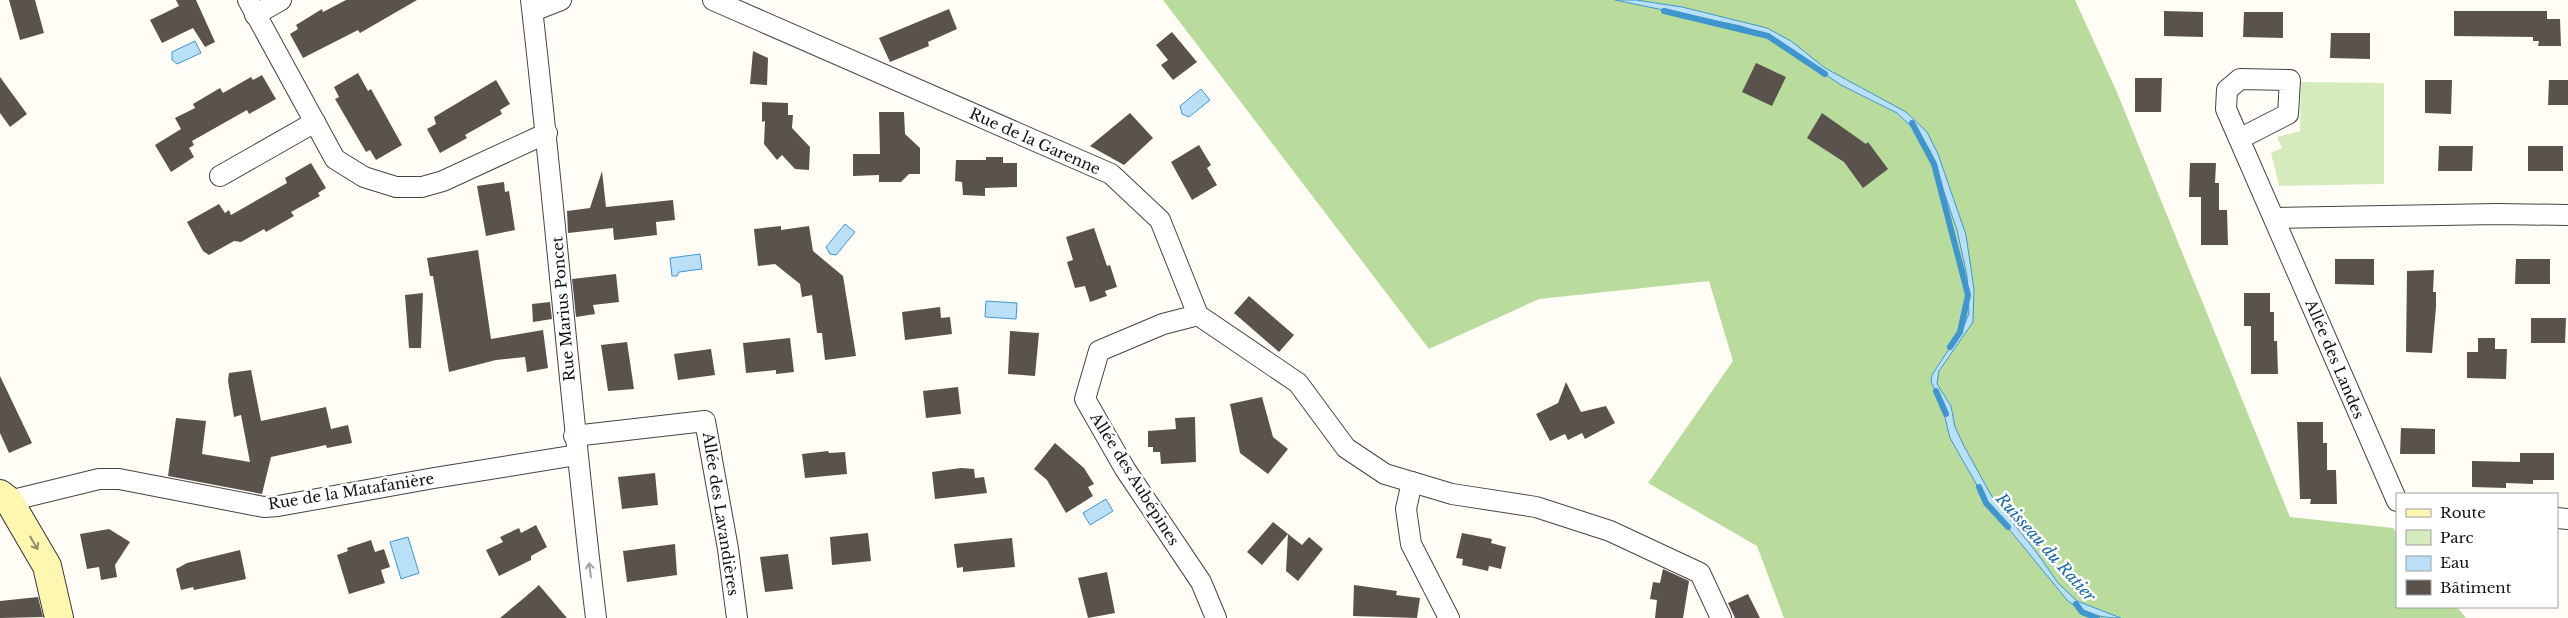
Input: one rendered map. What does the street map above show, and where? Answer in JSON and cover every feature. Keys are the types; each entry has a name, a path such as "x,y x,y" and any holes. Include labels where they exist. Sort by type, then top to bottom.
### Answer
{"street":[{"path":"281,0 252,7 336,158 364,177 396,187 422,187 443,181 546,133"},
{"path":"532,5 561,0"},
{"name":"Rue de la Garenne","path":"713,0 1111,174 1160,220 1198,315"},
{"name":"Rue Marius Poncet","path":"532,5 546,133 575,446 596,618"},
{"path":"220,176 315,122"},
{"name":"Allée des Landes","path":"2239,139 2396,498"},
{"path":"2274,218 2498,214 2568,215"},
{"path":"1198,315 1298,383 1346,448 1385,474 1452,494 1536,507 1610,531 1700,572 1720,618"},
{"name":"Allée des Aubépines","path":"1198,315 1163,324 1099,351 1085,399 1125,469 1201,582 1216,618"},
{"name":"Allée des Lavandières","path":"575,446 705,421 728,549 737,618"},
{"name":"Rue de la Matafanière","path":"5,497 99,479 120,479 264,507 278,506 434,478 575,446"},
{"path":"1412,482 1406,509 1411,544 1449,618"},
{"path":"5,497 47,566 59,618"}],"green space":[{"path":"1163,0 2075,0 2116,90 2290,517 2393,528 2396,532 2396,608 2458,608 2466,618 1784,618 1757,546 1648,483 1733,361 1709,281 1539,299 1429,349"},
{"path":"2301,82 2384,83 2384,184 2279,186 2271,153 2282,148 2277,137 2300,131"}],"water":[{"path":"1615,0 1636,0 1682,7 1767,28 1791,41 1825,68 1906,112 1927,132 1938,154 1966,235 1974,289 1973,322 1939,371 1937,384 1951,406 1955,427 1991,495 2058,583 2077,601 2121,618 2093,614 2080,609 2067,600 1986,501 1950,438 1941,401 1931,382 1932,375 1964,326 1969,313 1967,276 1957,230 1930,151 1917,132 1897,113 1841,85 1768,36 1741,26"},
{"path":"195,41 201,53 177,64 172,60 172,52"},
{"path":"1201,89 1210,100 1189,117 1182,114 1180,106"},
{"path":"845,224 855,232 836,255 830,254 826,247"},
{"path":"700,254 702,269 679,272 677,276 672,276 670,258"},
{"path":"986,301 1017,303 1016,319 985,317"},
{"path":"1106,499 1113,511 1090,525 1083,513"},
{"path":"408,537 419,573 401,579 390,542"}],"building":[{"path":"9,0 35,0 44,33 20,40"},
{"path":"176,0 196,0 215,42 205,47 193,28 162,43 150,20 179,6"},
{"path":"346,0 417,0 360,33 358,30 303,58 290,34 298,29 296,25 322,9 323,12"},
{"path":"949,9 957,29 928,42 929,46 890,62 879,38"},
{"path":"2164,11 2203,12 2203,37 2164,36"},
{"path":"2454,11 2547,11 2547,19 2560,19 2561,46 2538,46 2539,41 2533,41 2533,37 2454,36"},
{"path":"2244,12 2283,12 2283,38 2243,37"},
{"path":"1172,32 1197,62 1173,80 1161,65 1168,60 1156,45"},
{"path":"2331,33 2370,33 2370,59 2330,58"},
{"path":"753,51 768,58 767,85 750,84"},
{"path":"1756,63 1786,77 1772,106 1742,92"},
{"path":"358,73 368,91 371,89 402,145 376,160 370,150 366,152 335,99 339,97 334,87"},
{"path":"262,75 276,99 249,114 247,110 192,141 194,145 189,148 194,157 171,172 155,145 181,129 175,118 195,108 193,104 220,88 223,93 251,77 253,80"},
{"path":"0,77 27,114 10,127 0,113"},
{"path":"2135,78 2162,78 2161,112 2135,112"},
{"path":"496,80 510,104 500,110 502,114 465,135 467,138 440,153 427,129 436,124 434,117"},
{"path":"2425,80 2452,80 2451,114 2425,113"},
{"path":"2549,80 2568,80 2568,105 2548,105"},
{"path":"762,102 788,103 788,115 793,115 792,128 810,147 809,170 795,169 782,155 777,160 764,144 765,121 762,122"},
{"path":"879,112 904,112 905,134 920,148 920,174 909,174 901,182 879,182 879,175 853,176 853,154 880,154"},
{"path":"1130,113 1153,138 1124,165 1090,146"},
{"path":"1822,113 1866,144 1868,142 1888,169 1863,188 1844,162 1807,138"},
{"path":"1199,145 1211,165 1207,168 1217,185 1192,200 1171,162"},
{"path":"2439,146 2473,146 2472,171 2438,171"},
{"path":"2528,146 2563,146 2563,171 2528,171"},
{"path":"986,157 1003,157 1003,163 1017,163 1017,187 985,188 985,196 963,195 962,182 955,181 956,160 986,160"},
{"path":"311,163 326,188 318,193 320,196 291,212 294,216 266,232 264,229 241,242 234,241 209,255 203,251 187,222 219,204 225,213 229,210 231,215 287,183 285,178"},
{"path":"2190,163 2216,163 2215,183 2219,183 2219,210 2227,210 2228,245 2201,245 2201,197 2189,197"},
{"path":"602,171 606,207 673,200 675,220 656,222 657,235 614,240 613,228 568,233 567,211 590,208"},
{"path":"504,182 505,192 509,191 515,230 486,236 477,186"},
{"path":"781,226 781,230 809,226 813,251 843,276 856,356 825,360 822,333 817,333 812,295 802,297 800,284 775,264 758,266 754,229"},
{"path":"1094,228 1107,266 1110,265 1117,287 1105,291 1107,296 1090,302 1085,286 1075,288 1067,262 1073,260 1066,237"},
{"path":"478,250 491,339 543,330 548,368 527,372 525,357 496,360 449,372 433,276 430,276 427,258"},
{"path":"2335,259 2374,259 2374,285 2335,284"},
{"path":"2516,259 2550,259 2550,284 2515,284"},
{"path":"2434,270 2433,292 2436,292 2436,307 2432,353 2406,352 2407,271"},
{"path":"616,274 619,302 593,305 595,314 576,317 572,279"},
{"path":"423,293 421,348 409,348 405,295"},
{"path":"2244,293 2270,293 2270,312 2274,312 2274,341 2277,341 2278,374 2251,374 2251,326 2244,326"},
{"path":"1249,296 1294,335 1279,352 1234,313"},
{"path":"550,302 552,319 533,322 532,304"},
{"path":"940,307 941,318 950,317 952,334 905,340 902,312"},
{"path":"2531,318 2566,318 2565,343 2531,343"},
{"path":"1010,331 1039,333 1035,376 1008,374"},
{"path":"790,338 794,372 776,374 776,370 746,373 743,343"},
{"path":"2478,338 2495,338 2495,349 2507,349 2506,379 2467,378 2467,352 2478,352"},
{"path":"627,342 634,389 608,391 601,345"},
{"path":"711,349 715,375 678,380 674,354"},
{"path":"251,370 261,421 326,407 331,429 348,425 352,443 327,448 326,445 271,457 262,494 168,476 176,418 206,421 202,454 250,462 241,415 234,417 228,381 229,373"},
{"path":"0,376 32,443 9,453 0,433"},
{"path":"1566,382 1581,412 1606,406 1615,423 1585,439 1582,433 1568,440 1565,434 1550,441 1536,414 1558,403"},
{"path":"958,387 961,414 926,418 923,391"},
{"path":"1262,397 1273,437 1288,449 1268,474 1240,453 1230,404"},
{"path":"1195,417 1196,462 1161,464 1160,452 1153,452 1153,447 1148,447 1148,431 1176,429 1175,418"},
{"path":"2297,422 2323,422 2323,443 2327,443 2327,470 2336,470 2337,504 2310,504 2311,499 2300,499"},
{"path":"2401,428 2435,429 2435,454 2400,454"},
{"path":"1055,443 1084,468 1094,484 1088,487 1093,496 1066,513 1047,480 1034,469"},
{"path":"828,451 829,453 845,452 847,474 805,478 802,454"},
{"path":"2520,453 2554,453 2554,480 2533,480 2533,484 2506,483 2506,488 2472,487 2472,461 2520,462"},
{"path":"961,468 974,469 975,478 984,477 987,493 935,499 932,472"},
{"path":"655,473 658,505 622,509 618,477"},
{"path":"1273,522 1302,545 1309,537 1323,549 1298,581 1286,571 1288,534 1262,565 1247,552"},
{"path":"536,525 547,547 531,556 531,560 499,576 486,550 503,542 500,537 519,528 521,533"},
{"path":"109,529 130,542 115,565 117,577 101,580 99,567 87,569 80,534"},
{"path":"868,533 871,561 832,565 830,537"},
{"path":"1462,533 1492,539 1491,543 1506,547 1501,569 1489,566 1488,571 1462,565 1463,559 1456,558"},
{"path":"1012,538 1015,567 963,572 963,567 957,568 954,544"},
{"path":"371,540 375,552 384,549 390,567 381,570 385,583 349,594 337,555 348,551 347,548"},
{"path":"675,544 677,575 627,582 623,551"},
{"path":"240,550 246,579 194,590 193,587 181,590 176,569 187,563"},
{"path":"788,554 793,589 765,592 760,557"},
{"path":"1663,569 1689,581 1683,618 1655,618 1657,600 1650,599 1653,582 1660,583"},
{"path":"1107,572 1115,613 1088,618 1078,578"},
{"path":"539,585 567,618 500,618 524,598"},
{"path":"1354,585 1397,591 1396,595 1420,598 1417,618 1353,616"},
{"path":"1748,594 1760,618 1735,618 1728,603"},
{"path":"38,597 43,617 0,618 0,601"}],"waterway":[{"name":"Ruisseau du Ratier","path":"1664,11 1768,36 1825,74"},
{"name":"Ruisseau du Ratier","path":"1912,123 1934,164 1968,295 1960,332 1950,347"},
{"name":"Ruisseau du Ratier","path":"1936,391 1946,414"},
{"name":"Ruisseau du Ratier","path":"1979,487 1986,503 2008,527"},
{"name":"Ruisseau du Ratier","path":"2076,604 2082,612 2097,618"}]}
